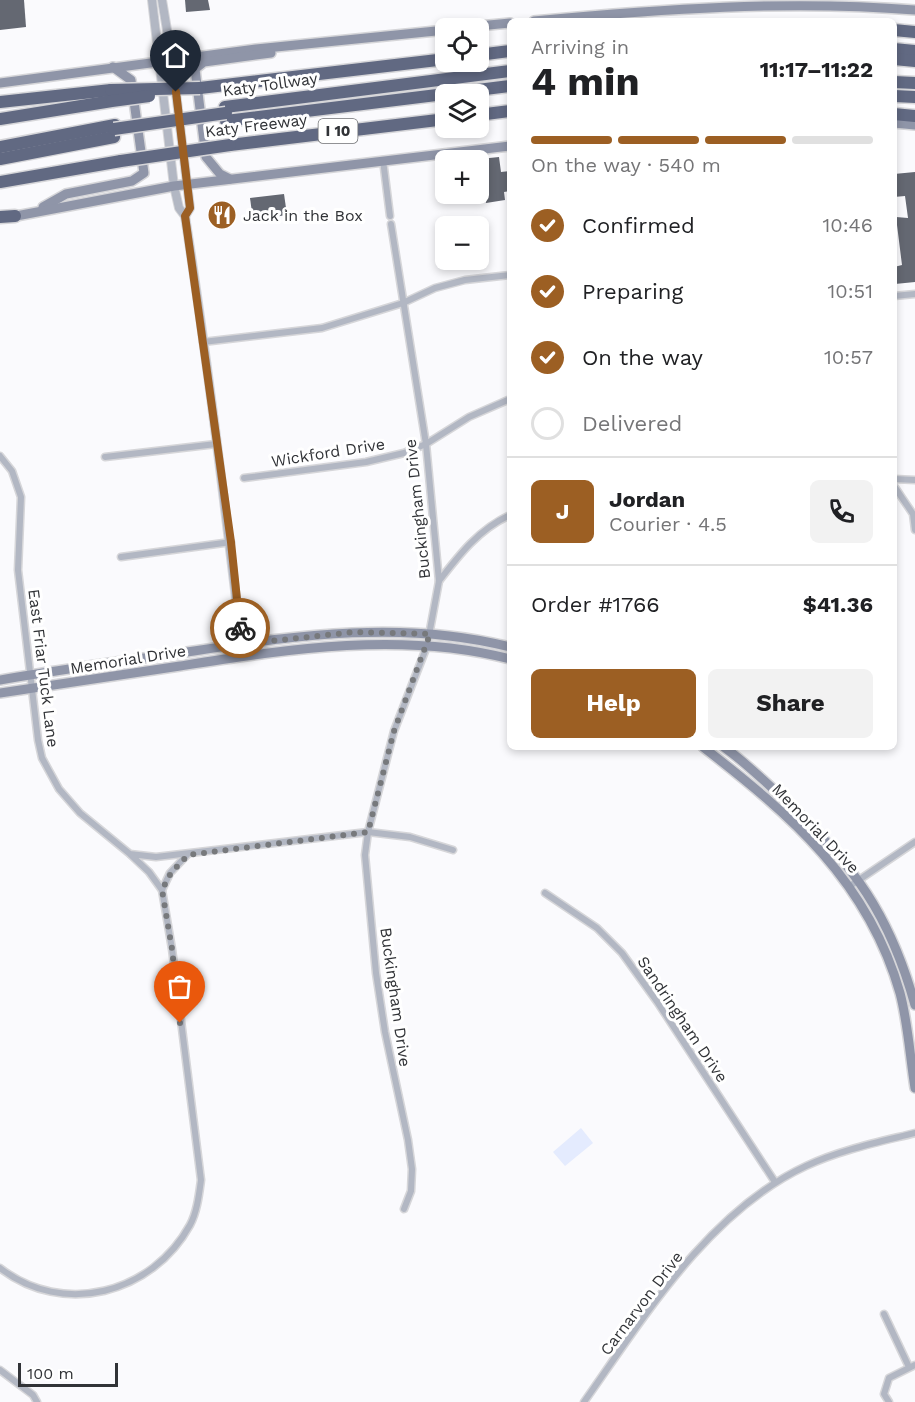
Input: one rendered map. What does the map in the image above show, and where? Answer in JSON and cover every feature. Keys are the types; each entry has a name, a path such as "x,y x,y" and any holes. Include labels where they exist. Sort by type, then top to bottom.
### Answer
{"highway":[{"path":"897,30 915,32"},
{"path":"897,49 915,51"},
{"path":"489,54 507,51"},
{"path":"897,59 915,61"},
{"path":"0,102 112,96 200,88 435,60"},
{"path":"897,65 915,67"},
{"name":"Katy Tollway","path":"226,113 507,71"},
{"path":"0,147 226,113 507,79"},
{"path":"897,82 915,83"},
{"path":"226,113 507,86"},
{"path":"0,119 112,96"},
{"path":"897,96 915,97"},
{"path":"489,114 507,111"},
{"path":"897,114 915,116"},
{"name":"Katy Freeway","path":"0,182 230,145 435,120"},
{"path":"0,159 115,130"},
{"path":"0,218 15,216"}],"main road":[{"path":"567,18 676,8 791,2 915,10"},
{"path":"489,25 507,23"},
{"path":"0,83 321,42 435,31"},
{"path":"230,179 220,174 206,157 195,69 204,62 258,56 321,42"},
{"path":"36,212 66,194 132,182 144,173 131,80 113,67"},
{"path":"897,123 915,125"},
{"path":"15,216 187,184 507,147"},
{"name":"Memorial Drive","path":"0,680 242,644 355,632 430,634 507,647"},
{"name":"Memorial Drive","path":"0,693 243,656 341,645 427,646 507,659"},
{"path":"113,663 115,676"},
{"name":"Memorial Drive","path":"707,750 762,792 807,836 850,886 882,944 894,973 901,996 915,1088"},
{"name":"Memorial Drive","path":"728,750 744,761 807,820 860,881 881,915 905,969 915,1005"},
{"path":"894,973 905,969"}],"street":[{"path":"152,0 174,186 179,208 185,216 231,542 243,656"},
{"path":"162,0 172,60 190,208 185,216"},
{"path":"383,160 390,216"},
{"name":"Buckingham Drive","path":"391,225 426,444 439,581 427,646 394,731 368,832 365,855 376,973 385,1032 412,1168 411,1191 404,1209"},
{"path":"203,342 322,328 403,303 435,288 465,280 507,274"},
{"path":"897,296 915,294"},
{"name":"Wickford Drive","path":"244,478 366,462 404,453 426,444 468,417 507,400"},
{"path":"105,457 216,444"},
{"name":"East Friar Tuck Lane","path":"0,456 12,471 21,497 18,570 29,675 42,758 59,789 80,813 130,854 162,890 172,949 201,1180 197,1205 190,1224 171,1251 146,1273 115,1288 71,1296 39,1288 12,1277 0,1268"},
{"path":"897,479 915,480"},
{"path":"897,490 914,512 915,530"},
{"path":"439,581 464,548 495,522 507,516"},
{"path":"121,557 231,542"},
{"path":"130,854 156,857 188,855 368,832 410,837 453,850"},
{"path":"850,886 915,842"},
{"path":"162,890 171,873 188,855"},
{"name":"Sandringham Drive","path":"545,893 597,928 622,952 775,1182"},
{"name":"Carnarvon Drive","path":"584,1402 659,1296 715,1233 775,1182 807,1165 835,1155 915,1133"},
{"path":"884,1314 912,1366 889,1378 884,1394 889,1402"},
{"path":"0,1370 33,1395 37,1402"}],"shaded area":[{"path":"581,1128 593,1143 565,1166 553,1152"}],"building":[{"path":"0,0 24,0 26,27 0,30"},
{"path":"185,0 208,0 210,10 186,12"},
{"path":"499,157 501,172 507,171 505,200 489,203 489,158"},
{"path":"915,172 915,282 897,284 897,266 902,265 897,217 908,218 905,196 897,197 897,174"},
{"path":"284,194 287,215 253,220 250,198"}],"way so far":[{"path":"180,1023 172,949 162,890 171,873 188,855 368,832 394,731 430,634 326,633 242,644 240,628"}],"place":[{"name":"Jack in the Box","path":"222,215"}],"route":[{"path":"176,92 190,208 185,216 231,542 240,628"}]}
